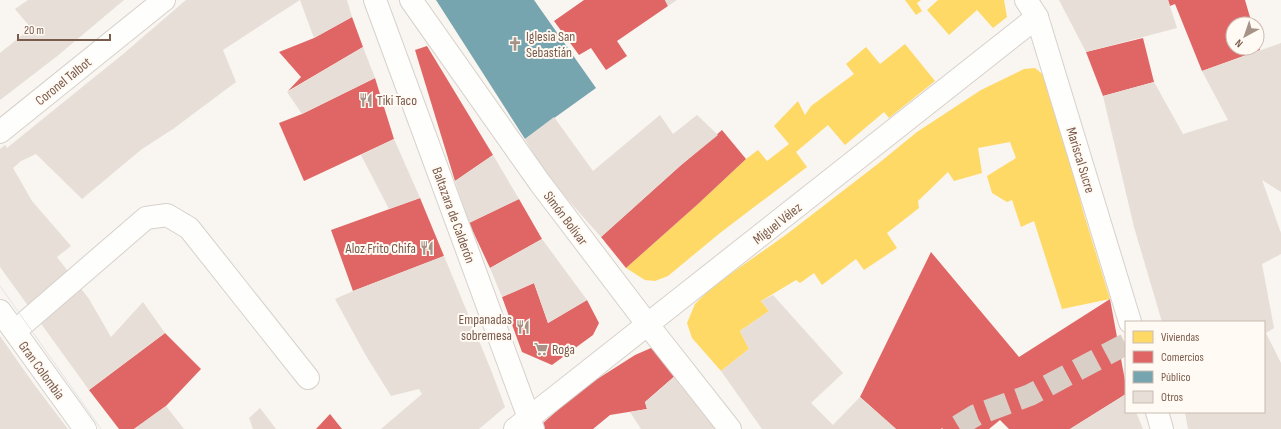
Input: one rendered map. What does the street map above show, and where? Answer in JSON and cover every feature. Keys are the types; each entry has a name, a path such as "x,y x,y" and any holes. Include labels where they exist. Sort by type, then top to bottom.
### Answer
{"street":[{"name":"Coronel Talbot","path":"0,132 164,0"},
{"name":"Baltazara de Calderón","path":"375,0 526,426"},
{"name":"Simón Bolívar","path":"411,0 540,183 648,325 730,429"},
{"name":"Miguel Vélez","path":"526,426 1032,8"},
{"name":"Mariscal Sucre","path":"1032,8 1130,321"},
{"path":"15,331 146,218 167,215 189,228 308,378"},
{"name":"Gran Colombia","path":"0,311 85,429"},
{"path":"1157,413 1162,429"}],"building: Viviendas":[{"path":"905,0 921,0 917,3 922,11 916,15"},
{"path":"938,0 1004,0 1007,17 993,28 977,10 949,35 927,10"},
{"path":"905,44 935,81 889,118 884,112 845,145 828,125 796,152 807,167 720,233 668,276 655,281 645,280 626,268 746,159 758,150 767,161 789,144 774,126 798,101 805,115 811,106 854,74 846,64 866,47 880,64"},
{"path":"1035,68 1045,76 1051,103 1066,144 1083,211 1110,299 1062,309 1034,221 1021,227 1012,200 1007,202 992,193 987,176 1016,158 1010,142 978,148 982,173 954,181 948,172 918,201 919,208 887,233 897,248 864,270 856,259 822,285 814,273 800,283 796,280 761,301 769,311 740,331 749,349 721,371 692,338 687,323 695,304 712,287 787,234 917,132 981,90 1024,69"}],"building: Comercios":[{"path":"584,0 665,0 668,6 617,41 627,56 606,70 591,48 579,55 554,21"},
{"path":"1168,0 1245,0 1250,16 1225,16 1225,56 1243,56 1202,71 1175,4 1170,6"},
{"path":"352,17 363,47 288,91 301,77 279,52 314,38"},
{"path":"1143,38 1154,82 1103,96 1086,52"},
{"path":"427,46 493,155 455,181 415,50"},
{"path":"375,78 394,139 304,181 279,123 302,114"},
{"path":"722,130 746,159 626,268 601,237"},
{"path":"420,198 444,256 353,291 331,230"},
{"path":"519,199 542,239 490,268 469,223"},
{"path":"931,252 1019,357 1110,299 1125,381 1125,395 1070,429 1009,429 1000,420 989,429 896,429 860,397"},
{"path":"534,283 548,323 587,300 599,323 593,335 552,365 522,352 502,297"},
{"path":"165,333 201,369 166,406 134,429 119,429 89,390"},
{"path":"651,348 676,375 645,402 647,409 610,415 593,429 544,429 541,425 580,390 635,355"},
{"path":"330,414 342,429 316,429"}],"building: Público":[{"name":"Iglesia San Sebastián","path":"436,0 534,0 596,88 525,139"}],"building: Otros":[{"path":"28,0 124,0 56,57 0,100 0,53 31,28 15,9"},
{"path":"186,0 300,0 223,50 236,82 173,129 142,149 82,199 36,154 21,161 13,168 32,201 71,246 57,257 89,299 111,337 143,302 165,333 89,390 0,267 0,149 5,145 7,148 122,55"},
{"path":"300,0 347,0 352,17 314,38"},
{"path":"665,0 677,0 668,6"},
{"path":"1059,0 1168,0 1177,28 1086,52"},
{"path":"1281,43 1281,192 1262,180 1281,233 1281,254 1262,264 1274,328 1266,333 1281,363 1281,429 1188,429 1185,413 1265,413 1265,321 1162,321 1134,227 1103,96 1154,82 1183,134 1228,120 1202,71 1244,56 1265,56 1265,49"},
{"path":"363,47 375,78 302,114 287,92"},
{"path":"660,115 673,134 697,115 718,135 680,166 601,237 546,175 525,139 554,117 593,171"},
{"path":"394,139 420,198 389,209 361,155"},
{"path":"493,155 519,199 469,223 455,181"},
{"path":"542,239 587,300 548,323 534,283 502,297 490,268"},
{"path":"444,256 505,407 479,429 381,429 422,394 419,389 391,396 365,354 335,299"},
{"path":"773,295 843,373 811,403 833,425 860,397 896,429 762,429 721,371 749,349 740,331 769,311 761,301"},
{"path":"0,336 33,383 68,429 0,429"},
{"path":"676,375 716,429 641,429 630,412 647,409 645,402"},
{"path":"1125,395 1125,413 1136,413 1143,429 1070,429"},
{"path":"166,406 184,429 134,429"},
{"path":"260,408 276,429 253,429 249,418"}],"tunnel":[{"path":"958,426 976,415 1030,395 1125,345"}],"tram line":[{"path":"0,286 101,429"}],"place":[{"name":"Iglesia San Sebastián","path":"515,44"},
{"name":"Tiki Taco","path":"366,100"},
{"name":"Aloz Frito Chifa","path":"427,248"},
{"name":"Empanadas sobremesa","path":"523,327"},
{"name":"Roga","path":"541,349"}]}
